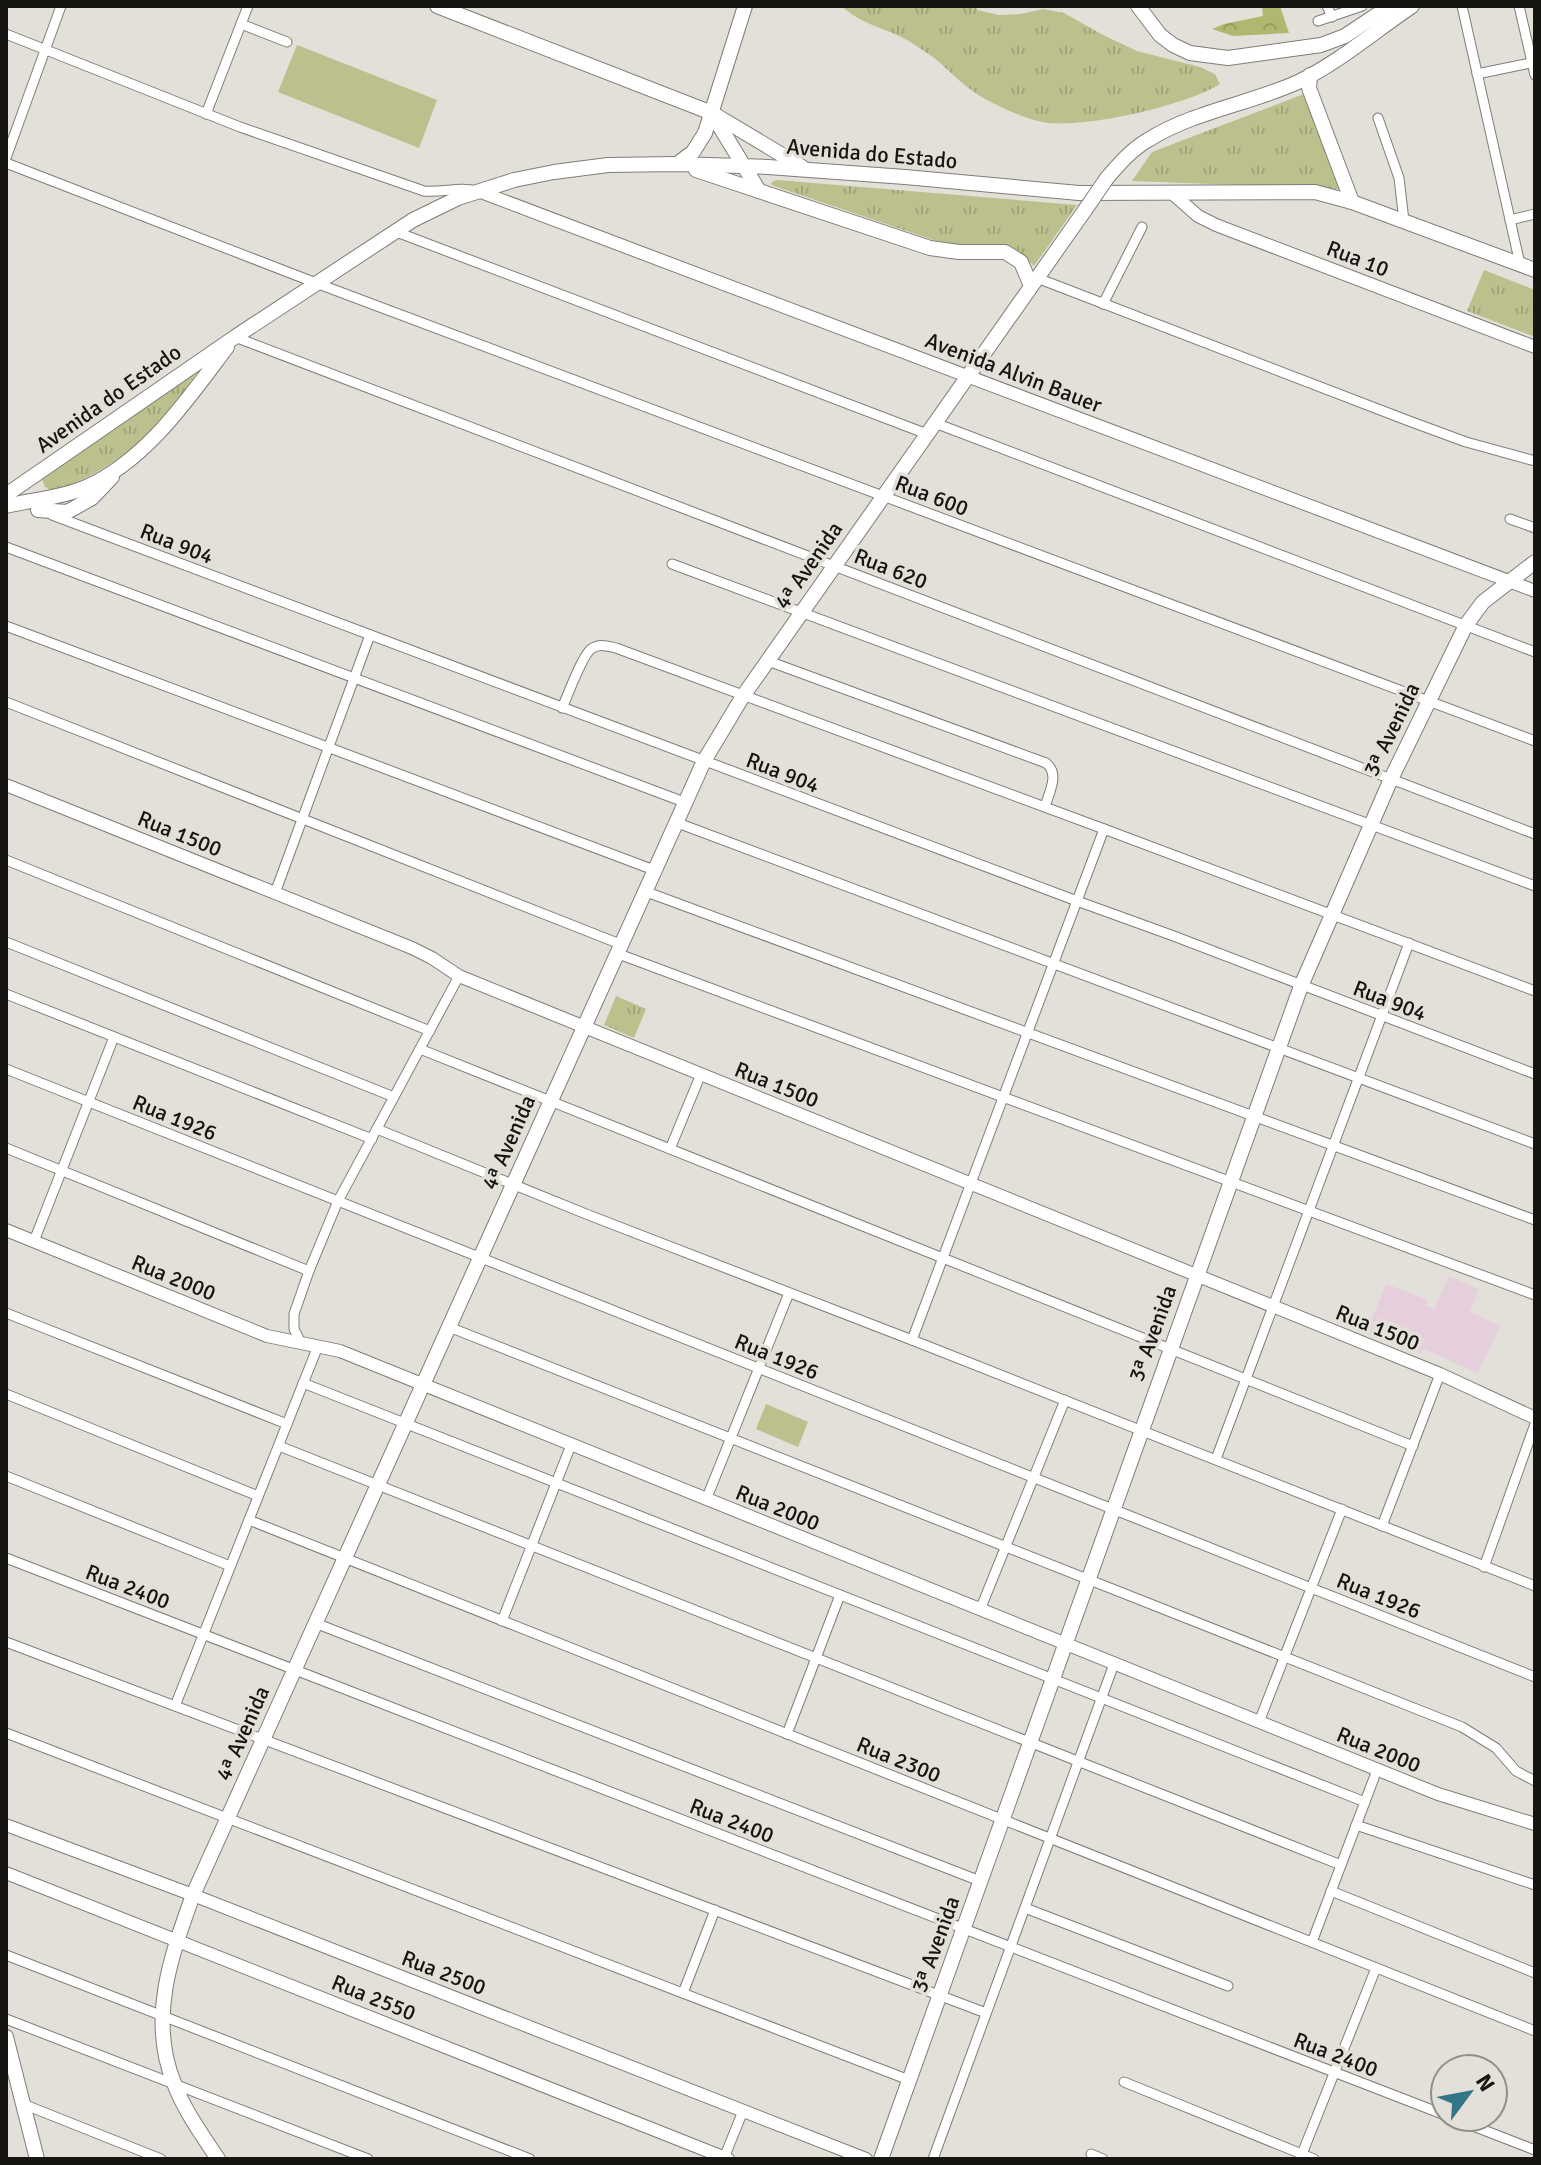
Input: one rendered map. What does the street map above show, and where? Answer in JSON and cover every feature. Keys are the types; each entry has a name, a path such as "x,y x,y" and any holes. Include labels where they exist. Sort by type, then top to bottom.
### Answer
{"main road":[{"path":"437,6 712,113 804,169"},
{"path":"745,6 712,113 699,144 677,164 930,248 959,252 1005,252 1021,262 1034,282"},
{"path":"1138,6 1160,35 1173,45 1190,53 1228,58 1321,45 1345,36 1390,6"},
{"name":"4ª Avenida","path":"218,2159 196,2126 174,2083 164,2047 161,2015 166,1975 176,1941 193,1895 704,761 743,696 801,612 1107,178 1139,146 1170,128 1281,89 1310,75 1412,6"},
{"path":"1310,75 1309,88 1352,202"},
{"path":"712,113 759,191"},
{"name":"Avenida do Estado","path":"10,501 235,337 394,231 440,206 478,191 514,180 584,167 677,164 804,169 1049,192 1315,192 1352,202 1535,270"},
{"name":"Avenida Alvin Bauer","path":"478,191 1535,591"},
{"name":"Rua 10","path":"1173,194 1198,216 1216,225 1535,347"},
{"name":"Avenida do Estado","path":"10,501 68,493 84,487 128,459 175,415 235,337"},
{"path":"38,510 67,512 92,498 128,459"},
{"name":"3ª Avenida","path":"881,2159 1301,986 1370,824 1466,625 1483,602 1535,562"},
{"name":"Rua 1500","path":"6,785 412,948 459,976 1440,1374 1535,1421"},
{"name":"Rua 2000","path":"6,1230 267,1336 340,1351 1377,1770 1438,1794 1535,1824"},
{"name":"Rua 2500","path":"6,1825 193,1895 866,2159"},
{"name":"Rua 2550","path":"6,1873 726,2158"},
{"path":"6,2037 37,2159"}],"street":[{"path":"6,160 61,6"},
{"path":"206,114 248,6"},
{"path":"1327,6 1332,17"},
{"path":"1318,21 1362,6"},
{"path":"1462,6 1520,264"},
{"path":"1519,6 1535,75"},
{"path":"241,24 287,42"},
{"path":"6,34 206,114 424,191 466,188 478,191"},
{"path":"1477,74 1534,62"},
{"path":"1378,118 1399,178 1404,221"},
{"name":"Rua 600","path":"6,160 316,283 1535,741"},
{"path":"1510,220 1535,214"},
{"path":"1103,304 1142,227"},
{"path":"394,231 1535,652"},
{"path":"1034,282 1103,304 1423,427 1535,461"},
{"name":"Rua 620","path":"235,337 1535,834"},
{"name":"Rua 904","path":"10,501 1535,1074"},
{"path":"1510,519 1535,528"},
{"path":"6,547 684,802"},
{"path":"672,564 1535,886"},
{"path":"6,626 654,870"},
{"path":"275,893 370,635"},
{"path":"562,708 586,655 593,647 603,645 1535,991"},
{"path":"768,661 1046,763 1054,773 1045,807"},
{"path":"6,702 618,949 1003,1097 1535,1295"},
{"path":"675,822 1535,1144"},
{"path":"912,1340 1104,829"},
{"path":"6,860 430,1031"},
{"path":"644,891 1535,1220"},
{"path":"6,942 394,1097"},
{"path":"1216,1459 1409,943"},
{"path":"301,1343 294,1329 294,1314 338,1201 459,976"},
{"path":"6,994 372,1139"},
{"path":"34,1241 114,1037"},
{"path":"420,1049 1413,1446"},
{"name":"Rua 1926","path":"6,1069 1535,1677"},
{"path":"670,1149 701,1074"},
{"path":"377,1129 1535,1586"},
{"path":"6,1148 309,1271"},
{"path":"706,1500 789,1293"},
{"path":"6,1313 287,1424"},
{"path":"449,1327 1462,1727 1496,1748 1516,1771 1535,1781"},
{"path":"175,1706 318,1346"},
{"path":"1382,1526 1440,1374"},
{"path":"303,1383 1365,1802"},
{"path":"6,1394 258,1496"},
{"path":"980,1610 1065,1400"},
{"path":"1484,1567 1535,1421"},
{"path":"502,1621 571,1445"},
{"path":"279,1446 1341,1865"},
{"path":"6,1476 230,1566"},
{"path":"1259,1722 1342,1509"},
{"name":"Rua 2300","path":"249,1520 1535,2031"},
{"name":"Rua 2400","path":"6,1558 1429,2109"},
{"path":"787,1734 840,1595"},
{"path":"315,1623 980,1881"},
{"path":"6,1642 986,2013"},
{"path":"933,2159 1114,1664"},
{"path":"6,1733 909,2080"},
{"path":"1312,1942 1377,1770"},
{"path":"1356,1825 1535,1885"},
{"path":"1331,1891 1535,1973"},
{"path":"1025,1908 1228,1986"},
{"path":"683,1993 715,1910"},
{"path":"6,1955 530,2159"},
{"path":"1301,2157 1376,1968"},
{"path":"6,2019 368,2159"},
{"path":"1124,2082 1301,2157 1314,2159"},
{"path":"23,2104 161,2159"},
{"path":"726,2158 743,2111"},
{"name":"Rua 2400","path":"1492,2133 1535,2150"},
{"path":"1091,2154 1103,2159"}],"shaded area":[{"path":"1449,1276 1479,1289 1470,1312 1500,1326 1478,1373 1423,1349 1421,1353 1367,1331 1386,1284 1428,1300 1426,1305 1434,1309"}],"green space":[{"path":"842,6 976,6 977,10 999,15 1043,9 1064,13 1137,51 1200,67 1215,74 1220,84 1184,100 1136,113 1088,122 1040,122 985,99 912,43 858,18"},
{"path":"1262,6 1280,6 1289,33 1233,36 1212,29 1263,16"},
{"path":"297,45 437,100 419,148 278,92"},
{"path":"1304,94 1342,189 1132,181 1152,152"},
{"path":"777,180 1077,205 1034,266 1018,251 1004,244 966,247 936,241 771,184"},
{"path":"1484,270 1535,290 1535,337 1467,311"},
{"path":"200,369 160,422 133,448 107,466 65,487 52,491 45,487 42,479 45,473"},
{"path":"616,996 646,1009 634,1038 604,1025"},
{"path":"766,1404 808,1422 798,1447 756,1429"}]}
